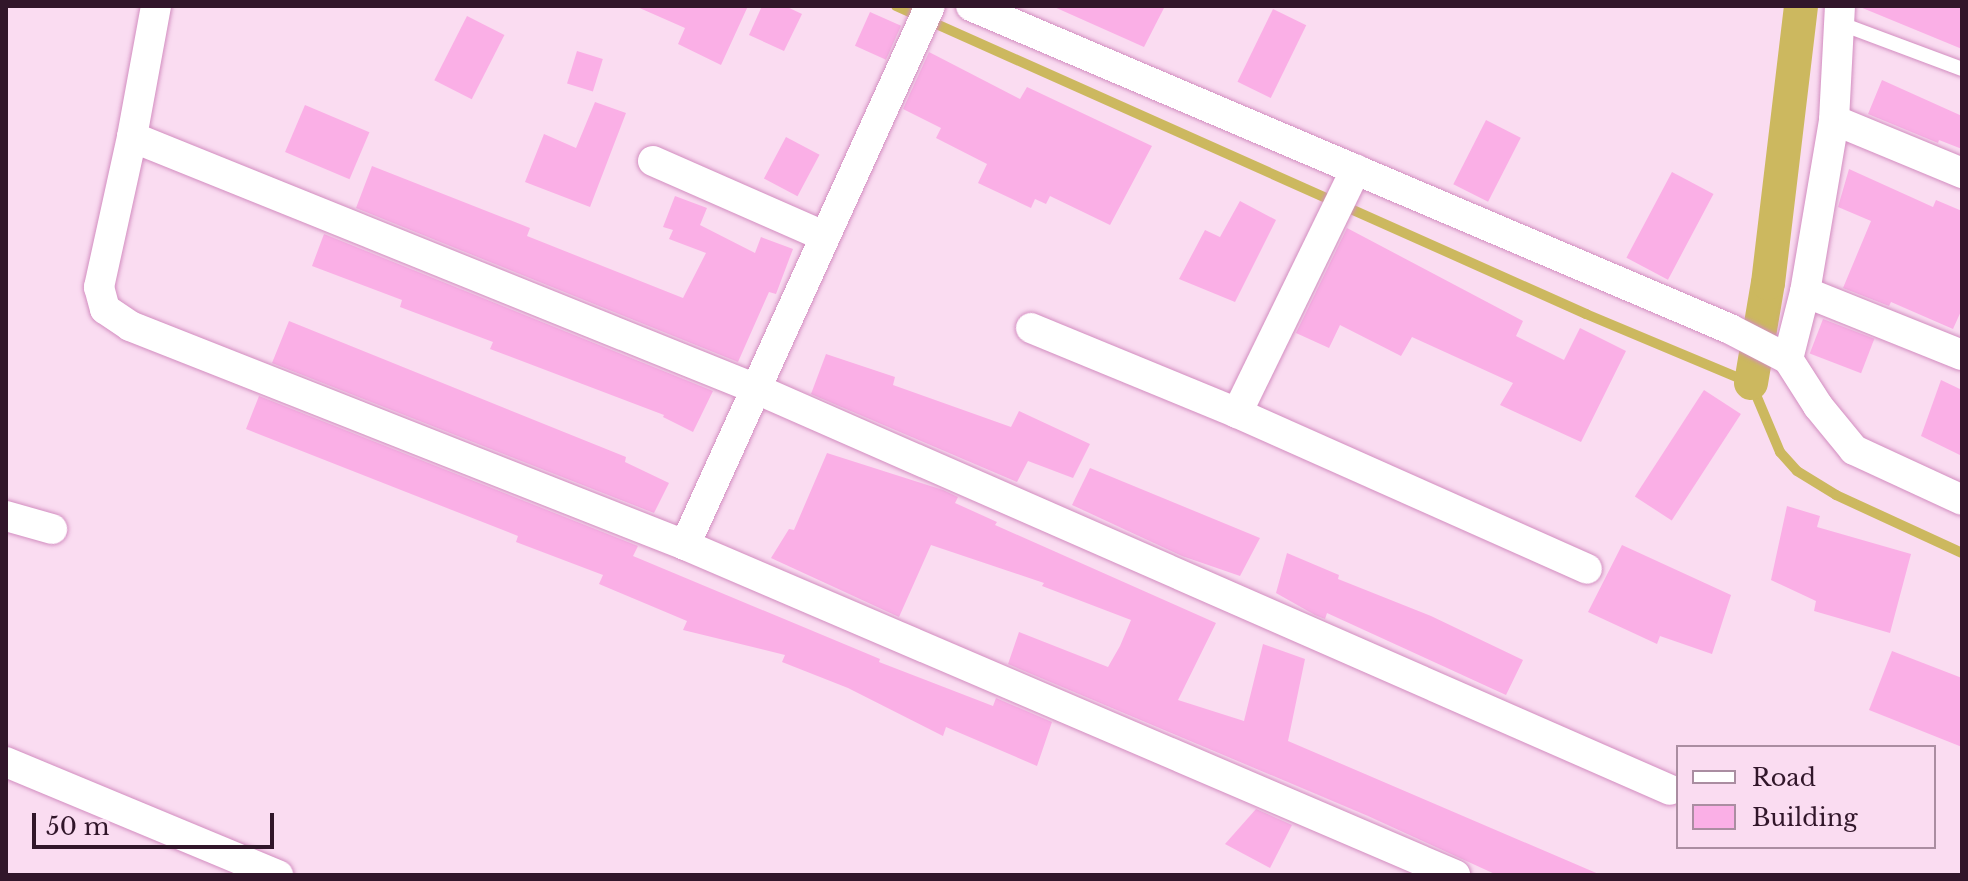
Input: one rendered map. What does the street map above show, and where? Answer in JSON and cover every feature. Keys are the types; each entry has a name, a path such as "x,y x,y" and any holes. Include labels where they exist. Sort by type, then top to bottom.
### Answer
{"street":[{"path":"156,6 132,137 99,287 105,309 130,326 685,545 1455,875"},
{"path":"971,6 1347,185 1730,329 1777,354 1854,450 1962,500"},
{"path":"1777,354 1805,292 1834,120 1840,14"},
{"path":"685,545 926,15"},
{"path":"1834,120 1962,173"},
{"path":"132,137 754,388 1670,790"},
{"path":"653,161 824,236"},
{"path":"1237,413 1347,185"},
{"path":"1805,292 1962,355"},
{"path":"1031,328 1237,413 1587,569"},
{"path":"6,516 52,529"},
{"path":"6,762 278,875"}],"lane":[{"path":"1840,14 1962,69"}],"building":[{"path":"635,6 748,6 721,65 678,44 685,28"},
{"path":"762,6 785,6 802,14 784,51 749,35"},
{"path":"1052,6 1165,6 1144,47"},
{"path":"1962,6 1962,49 1860,7"},
{"path":"1273,9 1306,25 1271,98 1237,82"},
{"path":"870,12 901,26 886,60 855,46"},
{"path":"467,16 504,35 472,99 434,80"},
{"path":"577,51 603,59 593,91 567,84"},
{"path":"929,52 1020,99 1027,87 1152,146 1110,225 1050,196 1046,204 1035,199 1031,208 978,183 987,164 936,138 941,128 903,109"},
{"path":"1882,80 1962,116 1962,149 1939,140 1938,143 1868,114"},
{"path":"595,102 626,113 590,207 525,182 544,134 576,148"},
{"path":"305,105 369,132 350,179 285,152"},
{"path":"1486,120 1521,138 1488,202 1453,184"},
{"path":"786,137 820,155 797,196 764,178"},
{"path":"372,166 530,228 527,236 683,298 706,253 669,239 673,230 663,227 675,196 707,208 700,225 755,253 761,237 793,249 776,294 769,292 738,362 356,208"},
{"path":"1849,169 1933,207 1936,200 1962,211 1962,309 1953,329 1891,302 1889,306 1843,288 1871,221 1838,207"},
{"path":"1672,172 1713,194 1668,280 1626,258"},
{"path":"1240,201 1276,220 1235,302 1179,279 1205,230 1220,237"},
{"path":"1347,228 1523,321 1516,336 1564,360 1580,328 1626,351 1581,442 1500,405 1513,383 1412,337 1401,356 1340,325 1329,348 1296,333"},
{"path":"324,234 713,391 693,432 664,415 490,349 493,342 400,307 402,300 312,266"},
{"path":"1823,319 1874,339 1861,373 1810,354"},
{"path":"289,321 626,457 625,462 669,483 654,513 272,363"},
{"path":"826,354 895,377 893,385 1011,427 1019,411 1090,444 1073,478 1028,461 1017,482 811,394"},
{"path":"1941,380 1962,390 1962,456 1921,436"},
{"path":"1704,390 1741,414 1672,520 1635,497"},
{"path":"259,396 638,546 633,556 880,659 879,662 993,706 996,698 1052,722 1037,766 946,727 943,736 848,688 782,662 785,655 683,630 687,621 599,584 603,575 516,542 518,536 246,429"},
{"path":"827,453 943,490 958,497 955,503 997,522 995,525 1216,623 1178,700 1244,721 1263,644 1305,659 1288,741 1601,875 1497,875 1368,816 1008,664 1019,632 1108,667 1120,646 1131,620 1042,586 1044,583 931,545 899,617 771,558 789,529 794,530"},
{"path":"1090,468 1260,538 1240,576 1182,556 1072,505"},
{"path":"1787,506 1820,516 1817,527 1911,554 1890,633 1814,611 1816,601 1771,580"},
{"path":"1622,545 1731,595 1712,654 1660,636 1657,644 1588,612"},
{"path":"1287,553 1339,575 1338,579 1431,616 1523,660 1506,695 1327,613 1325,619 1315,615 1276,593"},
{"path":"1892,651 1962,678 1962,747 1869,710"},
{"path":"1256,809 1292,825 1270,868 1225,844"}],"waterway":[{"path":"896,6 1586,314 1751,383 1780,452 1797,471 1836,495 1962,553"},
{"path":"1751,383 1768,283 1801,6"}]}
